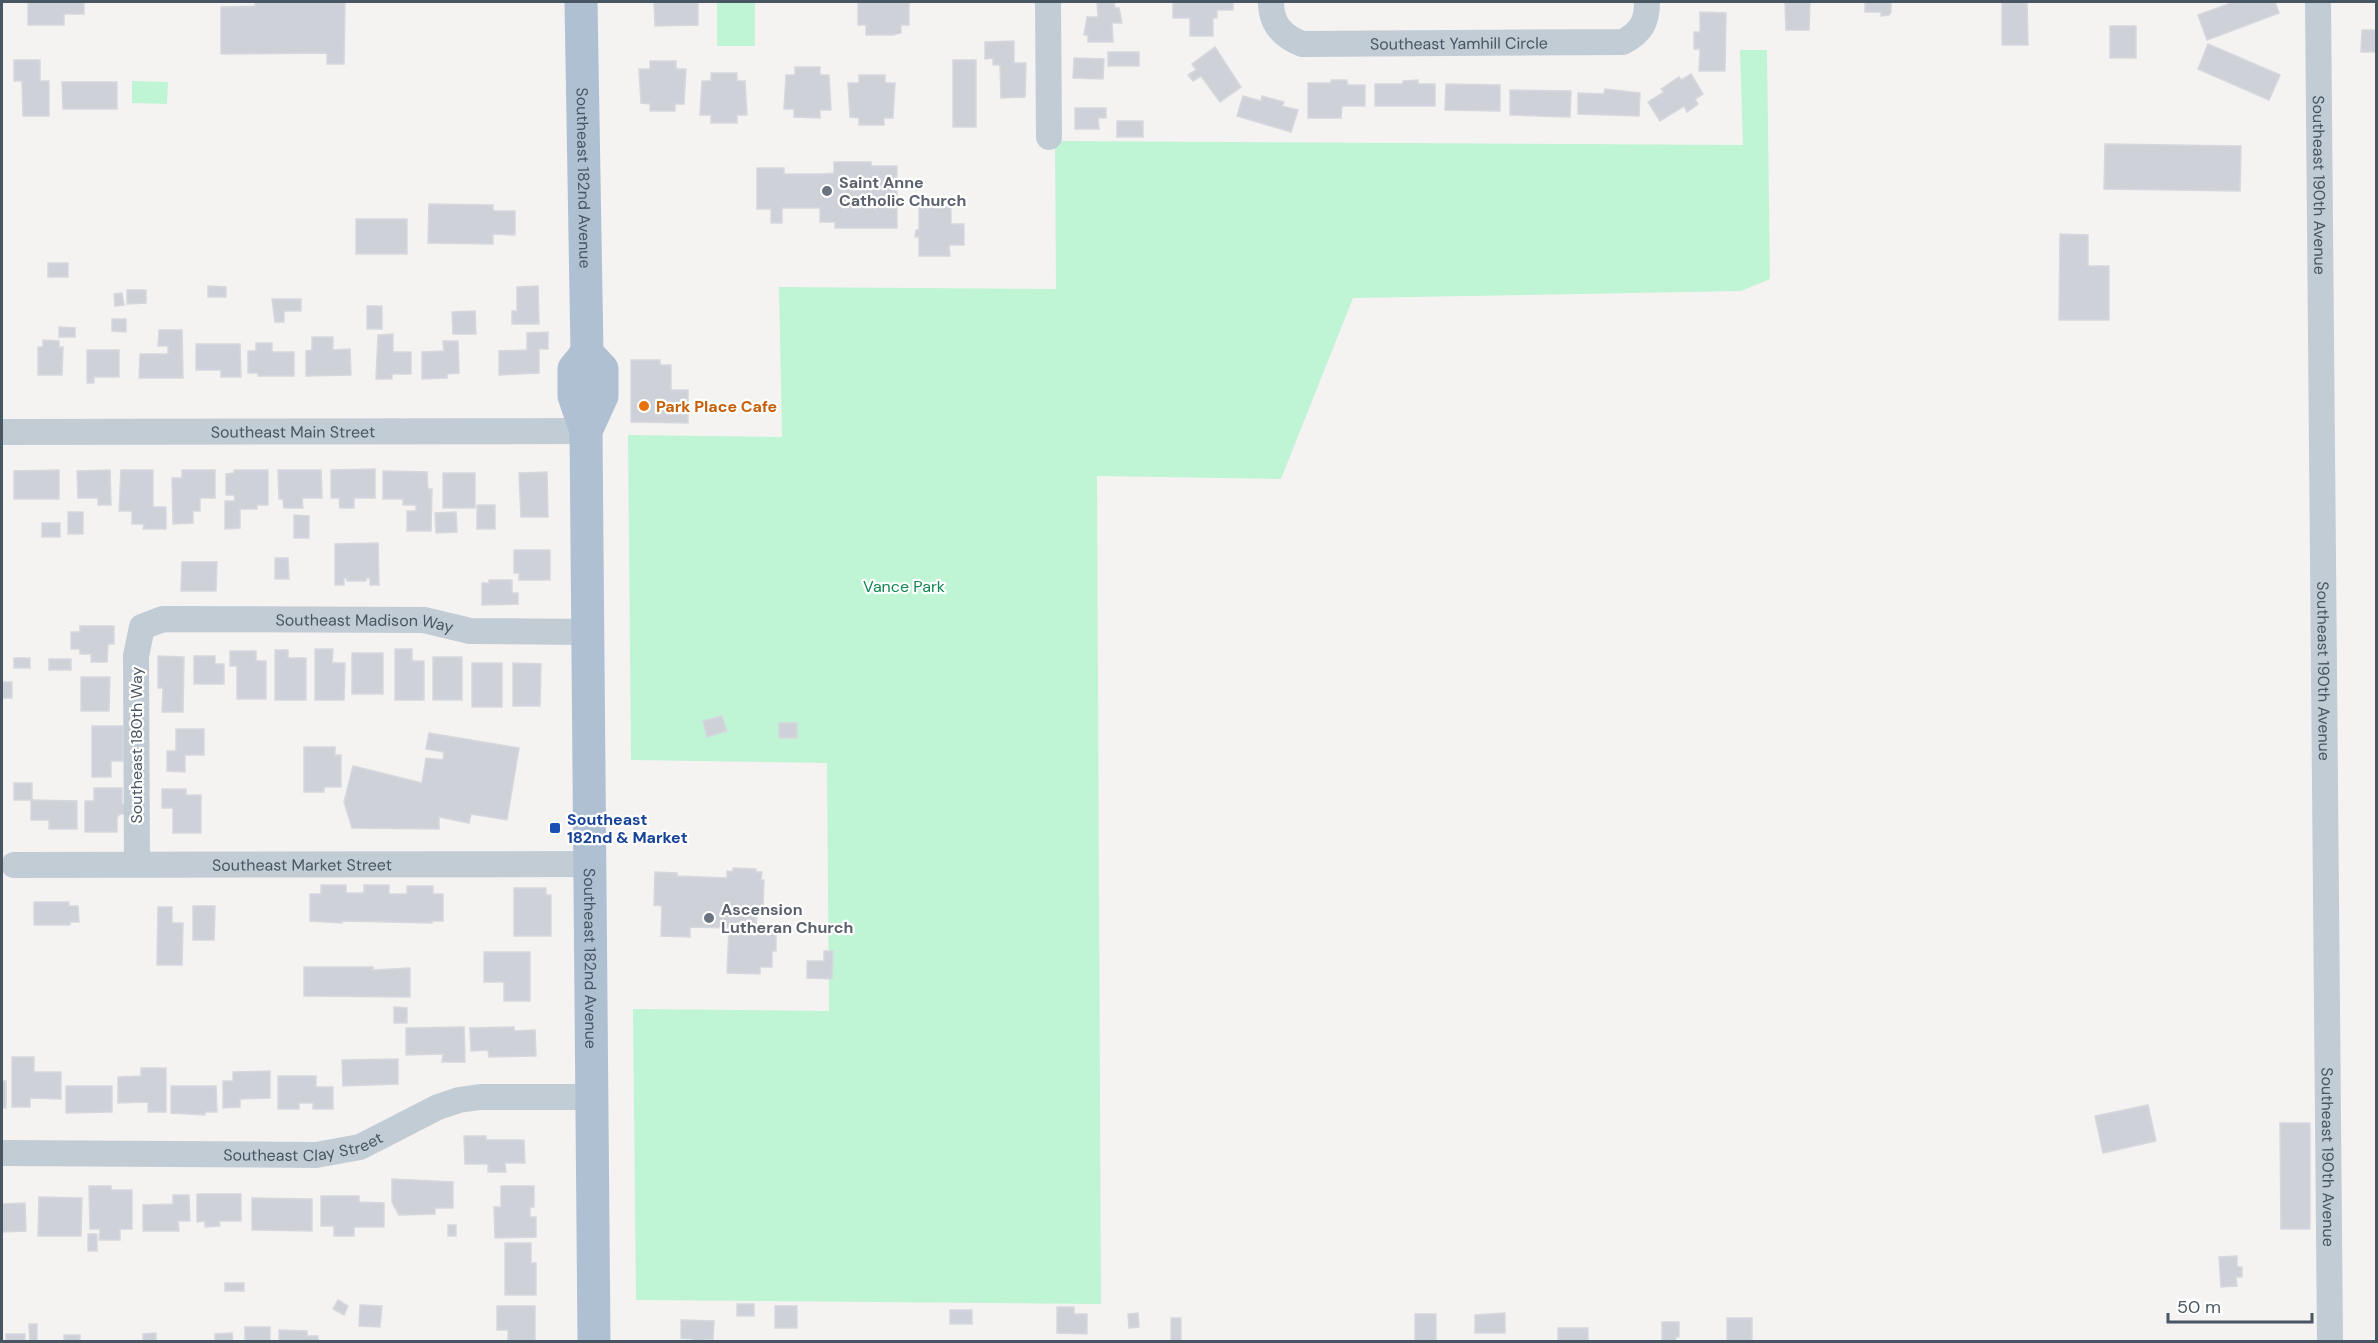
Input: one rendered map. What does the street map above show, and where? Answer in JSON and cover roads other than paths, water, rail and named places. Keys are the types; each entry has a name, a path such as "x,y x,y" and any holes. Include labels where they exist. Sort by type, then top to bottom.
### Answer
{"main road":[{"name":"Southeast 182nd Avenue","path":"581,2 587,353 602,369 602,396 586,431 594,1341"}],"street":[{"path":"1048,2 1049,137"},
{"name":"Southeast Yamhill Circle","path":"1271,2 1271,14 1278,28 1289,38 1302,44 1623,42 1637,34 1644,24 1647,2"},
{"name":"Southeast 190th Avenue","path":"2318,2 2330,1341"},
{"name":"Southeast Main Street","path":"2,432 586,431"},
{"name":"Southeast Madison Way","path":"142,627 163,619 413,620 438,622 471,631 588,632"},
{"name":"Southeast 180th Way","path":"137,864 136,656 142,627"},
{"name":"Southeast Market Street","path":"14,865 590,864"},
{"name":"Southeast Clay Street","path":"2,1153 316,1155 360,1147 438,1107 459,1100 480,1097 593,1097"}],"place":[{"name":"Saint Anne Catholic Church","path":"827,191"},
{"name":"Park Place Cafe","path":"644,406"},
{"name":"Southeast 182nd & Market","path":"555,828"},
{"name":"Ascension Lutheran Church","path":"709,918"}],"park label":[{"name":"Vance Park","path":"904,586"}]}
